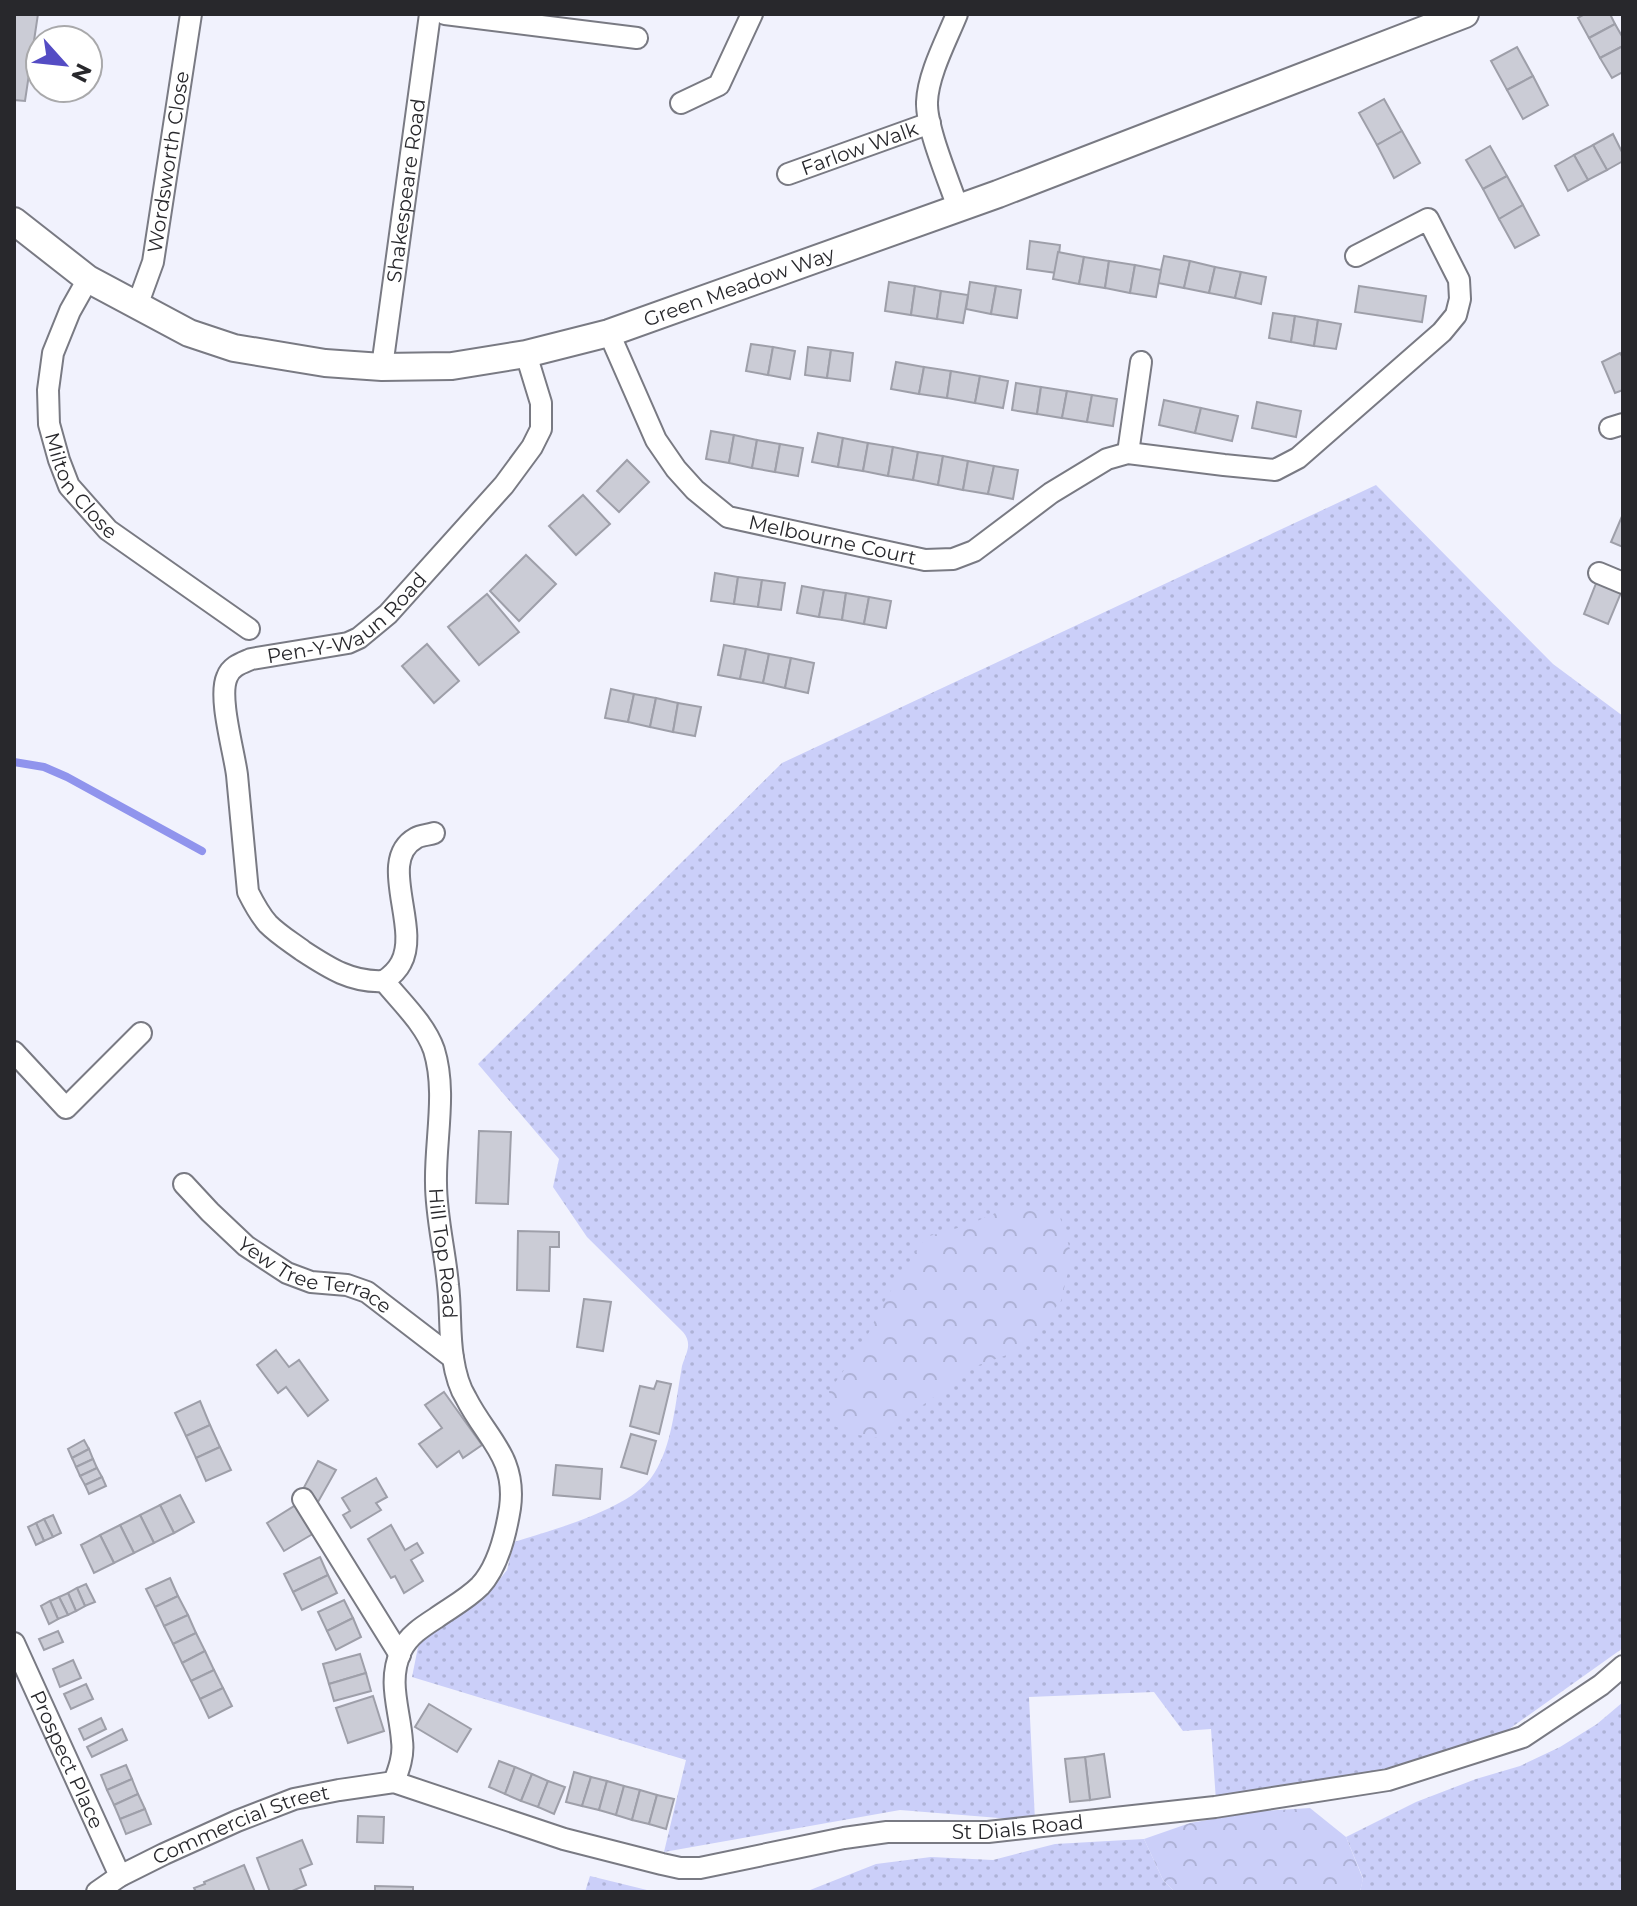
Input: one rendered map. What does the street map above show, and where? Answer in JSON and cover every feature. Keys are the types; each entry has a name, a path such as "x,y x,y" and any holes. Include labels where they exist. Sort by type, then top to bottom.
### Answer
{"street":[{"name":"Wordsworth Close","path":"137,306 153,262 191,14"},
{"name":"Shakespeare Road","path":"382,367 430,14"},
{"path":"445,14 637,38"},
{"path":"681,103 719,85 752,14"},
{"name":"Farlow Walk","path":"957,14 933,76 927,101 930,123 958,208"},
{"name":"Green Meadow Way","path":"14,221 88,279 189,333 234,348 325,363 382,367 452,366 526,354 609,333 1181,125 1465,14"},
{"name":"Farlow Walk","path":"788,174 930,123"},
{"name":"Melbourne Court","path":"609,333 656,440 695,490 728,517 925,560 953,559 974,551 1021,515 1107,459 1128,453 1275,470 1298,458 1442,332 1456,315 1460,299 1459,280 1428,219 1356,256"},
{"name":"Milton Close","path":"88,279 70,311 53,353 48,390 49,424 69,486 108,530 249,629"},
{"name":"Pen-Y-Waun Road","path":"384,981 363,981 327,967 275,931 260,914 248,892 237,773 224,699 227,677 232,669 251,659 348,643 359,638 388,614 504,485 532,447 541,429 541,403 526,354"},
{"path":"1128,453 1141,362"},
{"path":"1599,573 1623,583"},
{"path":"384,981 401,964 407,943 407,923 399,884 401,855 416,838 434,833"},
{"name":"Hill Top Road","path":"384,981 424,1030 437,1062 436,1197 448,1286 453,1358 466,1398 504,1459 511,1490 510,1508 497,1556 482,1584 411,1637 400,1655"},
{"path":"14,1052 66,1108 141,1033"},
{"name":"Yew Tree Terrace","path":"184,1184 251,1249 295,1277 355,1287 367,1292 453,1358"},
{"path":"303,1499 400,1655 394,1691 403,1742 394,1782"},
{"name":"Prospect Place","path":"14,1643 120,1876"},
{"name":"St Dials Road","path":"394,1782 564,1839 671,1866 700,1868 887,1832 988,1832 1215,1807 1388,1780 1523,1737 1601,1685 1623,1666"},
{"name":"Commercial Street","path":"97,1892 120,1876 237,1821 294,1799 394,1782"}],"green space":[{"path":"1376,485 1553,664 1623,716 1623,1648 1498,1737 1371,1776 1216,1801 1211,1729 1183,1731 1154,1692 1029,1697 1035,1821 900,1810 664,1852 686,1760 412,1677 422,1641 432,1631 483,1600 507,1570 514,1542 607,1509 625,1500 651,1478 667,1445 688,1349 683,1332 587,1237 553,1187 559,1159 478,1064 782,763"},
{"path":"1016,1204 1060,1217 1072,1256 1061,1301 1018,1351 976,1366 878,1438 834,1426 829,1391 864,1342 886,1298 926,1237 968,1225"},
{"path":"1623,1702 1623,1892 1360,1892 1363,1878 1346,1837 1416,1802 1520,1766 1560,1747 1597,1724"},
{"path":"1310,1808 1346,1837 1363,1879 1360,1892 1175,1892 1163,1880 1144,1839 1190,1823 1260,1811"},
{"path":"1144,1839 1163,1880 1175,1892 805,1892 876,1864 931,1857 993,1860 1055,1844"},
{"path":"590,1876 647,1890 656,1892 585,1892"}],"building":[{"path":"14,14 38,14 37,24 24,24 24,101 14,100"},
{"path":"1585,14 1610,14 1615,24 1589,38 1578,18"},
{"path":"1615,24 1623,38 1623,46 1600,58 1589,38"},
{"path":"1623,46 1623,72 1612,78 1600,58"},
{"path":"1517,47 1533,76 1507,90 1491,61"},
{"path":"1533,76 1548,105 1523,119 1507,90"},
{"path":"1384,99 1402,131 1377,145 1359,113"},
{"path":"1402,131 1420,163 1394,178 1377,145"},
{"path":"1613,134 1623,154 1623,161 1607,170 1593,145"},
{"path":"1593,145 1607,170 1588,180 1574,155"},
{"path":"1490,146 1507,176 1483,189 1466,160"},
{"path":"1574,155 1588,180 1568,191 1555,166"},
{"path":"1507,176 1523,205 1499,219 1483,189"},
{"path":"1523,205 1539,235 1515,248 1499,219"},
{"path":"1030,241 1060,245 1057,273 1027,269"},
{"path":"1058,252 1084,257 1079,284 1053,279"},
{"path":"1164,256 1190,261 1184,288 1158,283"},
{"path":"1084,257 1109,261 1105,288 1079,284"},
{"path":"1109,261 1135,265 1130,293 1105,288"},
{"path":"1190,261 1215,267 1209,293 1184,288"},
{"path":"1135,265 1161,270 1156,297 1130,293"},
{"path":"1215,267 1241,272 1235,298 1209,293"},
{"path":"1241,272 1266,277 1261,304 1235,298"},
{"path":"889,282 915,286 911,315 885,311"},
{"path":"970,282 996,286 991,314 966,309"},
{"path":"915,286 941,291 937,319 911,315"},
{"path":"996,286 1021,290 1017,318 991,314"},
{"path":"1359,286 1426,296 1422,322 1355,312"},
{"path":"941,291 968,295 963,323 937,319"},
{"path":"1273,313 1295,316 1291,342 1269,338"},
{"path":"1295,316 1318,320 1314,346 1291,342"},
{"path":"1318,320 1341,324 1336,349 1314,346"},
{"path":"751,344 773,347 768,375 746,371"},
{"path":"773,347 795,351 790,379 768,375"},
{"path":"808,347 831,350 827,378 805,375"},
{"path":"831,350 853,353 850,381 827,378"},
{"path":"1620,353 1623,358 1623,390 1615,393 1602,362"},
{"path":"896,362 924,367 919,394 891,389"},
{"path":"924,367 951,371 947,398 919,394"},
{"path":"951,371 980,376 975,403 947,398"},
{"path":"980,376 1008,381 1003,408 975,403"},
{"path":"1016,383 1041,387 1037,414 1012,410"},
{"path":"1041,387 1067,391 1062,418 1037,414"},
{"path":"1067,391 1092,395 1087,422 1062,418"},
{"path":"1092,395 1117,399 1113,426 1087,422"},
{"path":"1164,400 1201,408 1195,433 1159,425"},
{"path":"1257,402 1301,411 1296,437 1252,428"},
{"path":"1201,408 1238,416 1232,441 1195,433"},
{"path":"711,431 734,435 729,463 706,459"},
{"path":"818,433 843,438 838,467 812,462"},
{"path":"734,435 757,440 752,468 729,463"},
{"path":"843,438 868,443 863,471 838,467"},
{"path":"757,440 780,444 775,472 752,468"},
{"path":"868,443 893,447 888,476 863,471"},
{"path":"780,444 803,448 798,476 775,472"},
{"path":"893,447 918,452 913,480 888,476"},
{"path":"918,452 943,456 938,485 913,480"},
{"path":"943,456 968,461 963,490 938,485"},
{"path":"627,460 649,482 619,512 597,491"},
{"path":"968,461 994,466 988,494 963,490"},
{"path":"994,466 1018,470 1013,499 988,494"},
{"path":"583,495 610,524 576,555 549,526"},
{"path":"1623,514 1623,547 1611,542"},
{"path":"526,555 556,584 519,621 490,591"},
{"path":"715,573 738,577 734,604 711,601"},
{"path":"1599,576 1623,588 1608,624 1584,614"},
{"path":"738,577 762,580 758,607 734,604"},
{"path":"762,580 785,583 781,610 758,607"},
{"path":"802,586 824,590 819,617 797,613"},
{"path":"824,590 846,593 842,620 819,617"},
{"path":"846,593 869,597 864,624 842,620"},
{"path":"487,594 519,632 479,665 448,627"},
{"path":"869,597 891,601 886,628 864,624"},
{"path":"427,644 459,681 434,703 402,666"},
{"path":"724,645 746,649 740,679 718,675"},
{"path":"746,649 769,654 763,683 740,679"},
{"path":"769,654 791,658 785,688 763,683"},
{"path":"791,658 814,663 808,693 785,688"},
{"path":"611,689 634,694 628,722 605,718"},
{"path":"634,694 656,698 650,727 628,722"},
{"path":"656,698 678,703 673,732 650,727"},
{"path":"678,703 701,707 695,736 673,732"},
{"path":"479,1131 511,1132 508,1204 476,1203"},
{"path":"518,1231 559,1232 559,1247 550,1247 549,1291 517,1290"},
{"path":"584,1299 611,1302 603,1351 577,1347"},
{"path":"276,1350 289,1367 299,1360 328,1400 308,1416 286,1387 278,1393 257,1365"},
{"path":"657,1381 671,1384 659,1434 630,1426 640,1386 654,1389"},
{"path":"444,1392 482,1445 463,1458 459,1451 437,1467 419,1444 442,1428 425,1405"},
{"path":"200,1401 210,1425 186,1436 175,1413"},
{"path":"210,1425 220,1447 196,1458 186,1436"},
{"path":"631,1434 656,1441 647,1474 621,1467"},
{"path":"84,1440 89,1449 72,1458 68,1449"},
{"path":"220,1447 231,1470 206,1481 196,1458"},
{"path":"89,1449 93,1459 76,1467 72,1458"},
{"path":"93,1459 97,1468 80,1476 76,1467"},
{"path":"318,1461 336,1470 318,1502 301,1493"},
{"path":"556,1465 602,1469 600,1499 553,1495"},
{"path":"97,1468 102,1477 85,1485 80,1476"},
{"path":"102,1477 106,1486 89,1494 85,1485"},
{"path":"376,1478 387,1497 376,1503 381,1510 351,1528 343,1515 350,1511 342,1498"},
{"path":"180,1495 194,1522 174,1533 160,1505"},
{"path":"299,1503 316,1532 284,1551 267,1523"},
{"path":"160,1505 174,1533 154,1543 140,1515"},
{"path":"53,1515 61,1533 53,1537 44,1519"},
{"path":"140,1515 154,1543 134,1553 120,1525"},
{"path":"44,1519 53,1537 44,1541 36,1523"},
{"path":"36,1523 44,1541 36,1545 28,1527"},
{"path":"120,1525 134,1553 114,1563 100,1535"},
{"path":"391,1525 405,1550 417,1543 423,1553 411,1560 423,1581 404,1593 395,1576 391,1578 368,1539"},
{"path":"100,1535 114,1563 94,1573 81,1545"},
{"path":"320,1557 328,1575 293,1592 284,1574"},
{"path":"328,1575 337,1593 302,1610 293,1592"},
{"path":"170,1578 178,1596 155,1607 146,1589"},
{"path":"86,1584 95,1602 85,1606 77,1588"},
{"path":"77,1588 85,1606 76,1611 68,1593"},
{"path":"68,1593 76,1611 68,1615 59,1597"},
{"path":"178,1596 188,1615 164,1626 155,1607"},
{"path":"59,1597 68,1615 58,1619 50,1601"},
{"path":"344,1600 353,1618 327,1631 318,1612"},
{"path":"50,1601 58,1619 49,1624 41,1606"},
{"path":"188,1615 196,1633 173,1644 164,1626"},
{"path":"353,1618 361,1637 336,1650 327,1631"},
{"path":"58,1631 63,1642 44,1650 39,1639"},
{"path":"196,1633 205,1651 182,1663 173,1644"},
{"path":"205,1651 214,1670 191,1681 182,1663"},
{"path":"360,1654 366,1673 329,1684 323,1664"},
{"path":"73,1660 81,1678 60,1687 53,1669"},
{"path":"214,1670 223,1688 200,1699 191,1681"},
{"path":"366,1673 371,1691 334,1701 329,1684"},
{"path":"86,1684 93,1699 71,1709 64,1694"},
{"path":"223,1688 232,1706 209,1718 200,1699"},
{"path":"373,1696 384,1731 348,1743 336,1708"},
{"path":"429,1704 471,1729 457,1752 415,1727"},
{"path":"101,1718 106,1729 84,1740 79,1729"},
{"path":"122,1729 127,1740 92,1757 87,1747"},
{"path":"1104,1754 1110,1797 1090,1800 1085,1757"},
{"path":"1085,1757 1090,1800 1070,1802 1065,1759"},
{"path":"499,1761 515,1767 505,1794 489,1787"},
{"path":"126,1765 132,1779 107,1790 101,1775"},
{"path":"515,1767 532,1774 521,1801 505,1794"},
{"path":"574,1772 591,1777 582,1806 566,1802"},
{"path":"532,1774 548,1781 538,1807 521,1801"},
{"path":"591,1777 607,1781 599,1810 582,1806"},
{"path":"132,1779 138,1794 114,1805 107,1790"},
{"path":"548,1781 565,1787 554,1814 538,1807"},
{"path":"607,1781 624,1786 616,1815 599,1810"},
{"path":"624,1786 640,1790 632,1820 616,1815"},
{"path":"640,1790 657,1795 649,1824 632,1820"},
{"path":"138,1794 145,1809 120,1819 114,1805"},
{"path":"657,1795 674,1799 666,1829 649,1824"},
{"path":"145,1809 151,1824 126,1834 120,1819"},
{"path":"358,1816 384,1817 383,1843 357,1842"},
{"path":"302,1840 312,1864 300,1869 306,1885 290,1892 270,1892 257,1858"},
{"path":"244,1865 255,1892 196,1892 194,1888 204,1882"},
{"path":"375,1886 413,1887 413,1892 375,1892"}],"waterway":[{"path":"14,762 44,767 67,777 202,851"}]}
